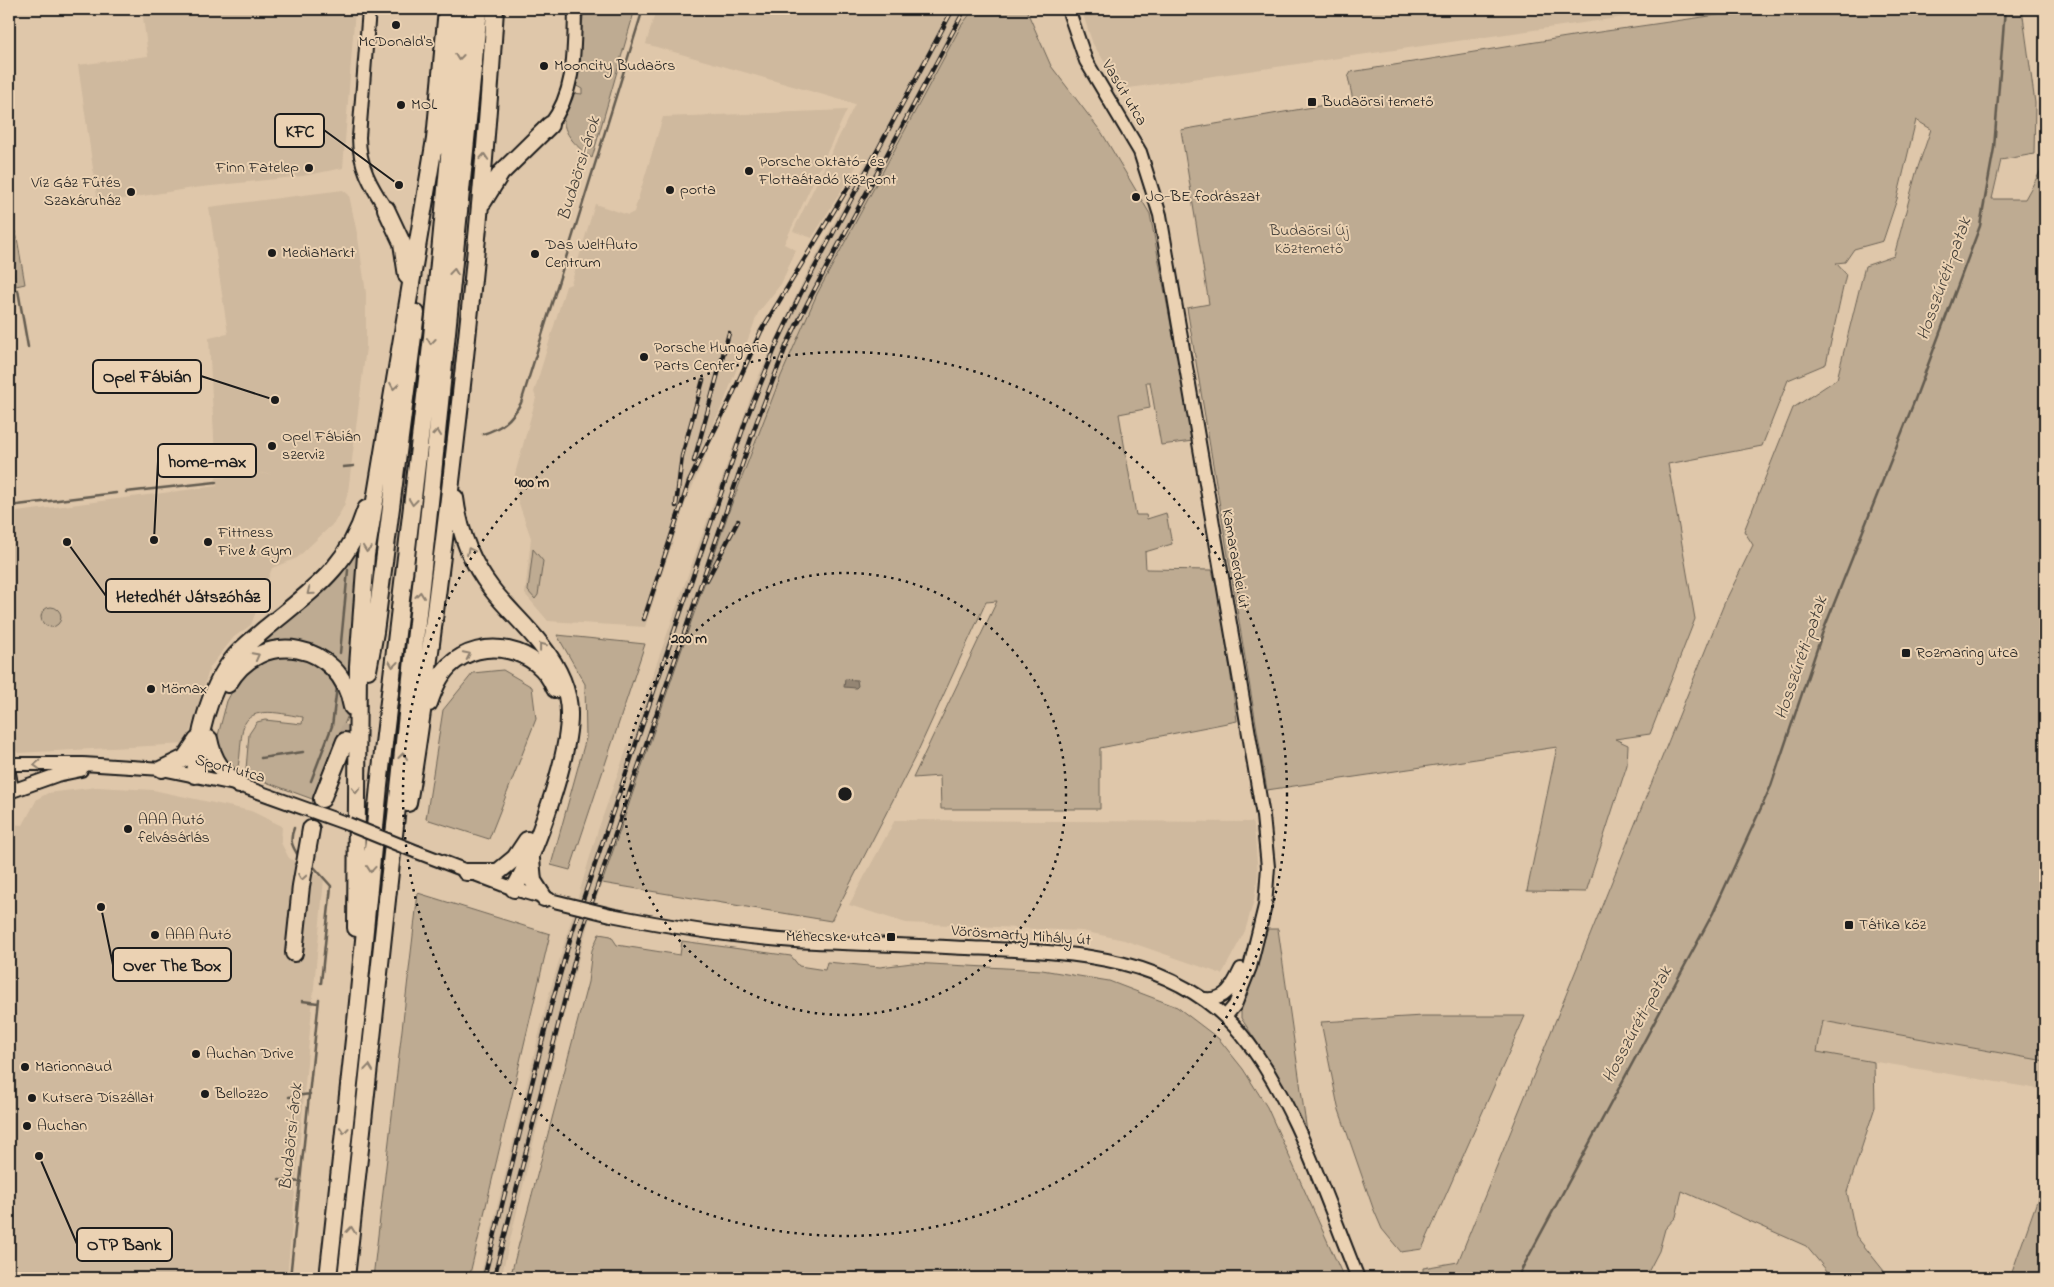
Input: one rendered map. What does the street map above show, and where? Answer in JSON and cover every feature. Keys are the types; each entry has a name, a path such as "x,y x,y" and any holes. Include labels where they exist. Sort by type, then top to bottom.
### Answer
{"highway":[{"path":"368,670 377,623 431,195 434,138 447,9"},
{"path":"328,1278 379,786 432,337 462,9"},
{"path":"346,1278 392,857 479,9"},
{"path":"392,857 402,839 418,741 455,450 481,206 494,9"},
{"path":"481,206 501,173 550,125"},
{"path":"322,799 350,741 366,555 434,138"},
{"path":"386,209 402,244 405,257 404,321"},
{"path":"455,450 456,511 471,556 491,588 548,654 562,679 567,698 569,728 560,768 514,889"},
{"path":"194,775 206,733 215,689 232,660 328,576 344,557 361,524 380,466"},
{"path":"418,741 434,689 440,676 455,662 478,650 497,648 526,655 540,666 554,687 559,707 560,726 555,754 529,846 532,874 549,899"},
{"path":"162,769 179,762 189,754 206,733 233,675 244,664 258,655 286,649 314,655 336,670 349,694 357,1012"},
{"path":"206,733 212,754 220,768 239,785"},
{"path":"294,953 301,886 311,829"},
{"path":"466,872 498,872 529,846"}],"street":[{"path":"368,9 360,129 360,157 371,185 386,209"},
{"path":"550,125 560,110 571,81 575,9"},
{"name":"Vasút utca","path":"1068,9 1086,61 1140,152 1154,192"},
{"name":"Kamaraerdei út","path":"1154,192 1170,273 1263,816 1268,879 1265,906 1250,967 1236,1006 1225,1017"},
{"name":"Sport utca","path":"9,764 162,769 239,785 348,824 466,872 514,889 611,915"},
{"name":"Sport utca","path":"9,792 57,775 100,766"},
{"path":"9,773 9,792"},
{"name":"Vörösmarty Mihály út","path":"611,915 710,933 828,942 1024,950 1091,956 1148,971 1205,999 1225,1017 1252,1049 1289,1111 1358,1278"},
{"name":"Kamaraerdei út","path":"1225,1017 1236,981 1258,932"},
{"name":"Kamaraerdei út","path":"1205,999 1213,1000 1223,996 1236,981"}],"shaded area":[{"path":"142,9 355,9 343,168 303,176 193,188 98,203 78,65 148,56"},
{"path":"656,9 974,9 961,26 817,294 781,376 729,511 589,921 566,1006 501,1278 480,1278 547,1001 598,830 756,382 802,283 867,160 862,157 812,238 793,231 855,104 646,44"},
{"path":"1081,9 1680,9 1122,89 1093,44"},
{"path":"847,110 784,244 796,250 781,284 758,313 724,402 700,452 706,455 686,501 645,627 548,621 525,594 531,538 516,495 515,474 536,398 534,392 566,286 571,284 595,204 628,215 634,212 663,117"},
{"path":"343,190 349,195 358,238 366,293 366,347 348,492 344,506 334,523 297,558 272,568 251,625 234,637 210,667 186,744 18,753 9,744 9,513 217,486 216,478 270,473 216,477 209,338 228,334 209,207"},
{"path":"845,679 857,680 858,686 856,688 844,687"},
{"path":"97,787 153,790 251,811 282,826 281,843 289,858 324,879 287,1278 9,1278 9,824 23,825 37,799 48,793"},
{"path":"895,820 1252,822 1254,825 1258,875 1254,900 1245,931 1222,974 1124,940 1082,931 906,923 849,905"},
{"path":"1823,1020 2045,1061 2045,1090 1817,1052"}],"green space":[{"path":"584,9 635,9 592,158 572,140 565,128 564,122 564,116 573,93 582,94 582,89 575,85"},
{"path":"974,9 1026,9 1051,66 1102,133 1150,214 1193,441 1161,445 1150,382 1146,382 1150,408 1119,414 1136,515 1146,515 1147,519 1166,513 1172,544 1145,552 1146,569 1212,570 1221,604 1237,721 1100,748 1100,809 941,809 940,776 913,778 997,601 986,602 917,753 831,921 602,883 729,511 781,376 817,294 961,26"},
{"name":"Budaörsi Új Köztemető","path":"1758,9 2022,9 2035,103 2034,154 2001,160 1992,199 2025,199 2045,163 2045,1061 1823,1021 1817,1052 1874,1062 1875,1107 1847,1192 1856,1236 1884,1271 1881,1278 1833,1278 1806,1246 1682,1191 1676,1217 1665,1229 1659,1251 1645,1278 1423,1278 1423,1268 1458,1262 1724,604 1753,545 1744,531 1793,408 1837,379 1865,266 1894,256 1916,173 1931,129 1916,120 1897,199 1883,241 1854,249 1845,262 1836,263 1846,274 1826,364 1788,380 1762,446 1668,464 1695,619 1650,734 1615,739 1628,745 1627,765 1586,892 1527,891 1557,747 1267,790 1187,308 1209,304 1181,130 1353,100 1348,77 1351,72 1579,35"},
{"path":"16,232 25,284 16,286 9,233"},
{"path":"360,544 352,684 279,645 223,687 227,675"},
{"path":"533,549 543,561 538,595 535,599 528,591"},
{"path":"51,607 58,610 61,617 58,624 51,627 44,624 41,617 44,610"},
{"path":"557,635 645,644 570,870 551,865 586,738 585,684"},
{"path":"304,656 333,673 349,712 315,800 252,777 246,769 249,734 257,722 265,720 302,724 303,717 269,712 253,715 247,720 243,728 238,767 232,771 228,769 216,743 227,701 240,677 268,657"},
{"path":"503,670 532,687 536,719 489,839 426,819 443,710 473,673"},
{"path":"418,893 550,934 469,1278 373,1278"},
{"path":"1268,929 1278,929 1308,1139 1276,1071 1241,1018 1241,1008"},
{"path":"599,934 611,936 617,945 680,955 682,941 791,956 799,966 825,970 827,962 880,967 912,963 1042,970 1109,981 1177,1007 1219,1039 1243,1069 1267,1107 1344,1278 510,1278 588,982 592,950"},
{"path":"1423,1016 1525,1016 1422,1249 1401,1252 1382,1229 1373,1208 1338,1107 1321,1022"},
{"path":"2045,1178 2045,1278 2010,1278 2044,1181"}],"waterway":[{"name":"Budaörsi-árok","path":"483,434 505,423 521,403 643,9"},
{"name":"Hosszúréti-patak","path":"1517,1278 1713,913 1771,786 1822,634 1914,402 1980,226 1994,148 2005,9"},
{"path":"9,290 18,290 28,347"},
{"name":"Budaörsi-árok","path":"343,467 354,466"},
{"path":"126,492 216,482"},
{"path":"9,506 116,493"},
{"name":"Budaörsi-árok","path":"340,653 348,570"},
{"name":"Budaörsi-árok","path":"311,781 332,726 337,687"},
{"path":"261,758 303,752"},
{"name":"Budaörsi-árok","path":"294,828 292,843 299,857 295,864"},
{"name":"Budaörsi-árok","path":"314,867 331,886 321,983"},
{"name":"Budaörsi-árok","path":"290,1278 319,999"},
{"path":"302,1001 318,1003"},
{"path":"289,1097 310,1094"},
{"path":"279,1180 301,1182"}],"tunnel":[{"path":"345,741 356,706"}],"railway":[{"path":"484,1278 551,1006 573,929 747,417 778,341 800,295 953,9"},
{"path":"494,1278 582,931 757,421 787,344 809,300 965,9"},
{"path":"644,619 689,482 730,400 761,331 855,176"},
{"path":"694,461 729,333"},
{"path":"676,506 682,456 703,380"},
{"path":"707,580 738,521"}],"place":[{"name":"McDonald's","path":"396,25"},
{"name":"Mooncity Budaörs","path":"544,66"},
{"name":"Budaörsi temető","path":"1312,102"},
{"name":"MOL","path":"401,105"},
{"name":"Finn Fatelep","path":"309,168"},
{"name":"Porsche Oktató- és Flottaátadó Központ","path":"749,171"},
{"name":"KFC","path":"399,185"},
{"name":"porta","path":"670,190"},
{"name":"Víz Gáz Fűtés Szakáruház","path":"131,192"},
{"name":"JO-BE fodrászat","path":"1136,197"},
{"name":"MediaMarkt","path":"272,253"},
{"name":"Das WeltAuto Centrum","path":"535,254"},
{"name":"Porsche Hungaria Parts Center","path":"644,357"},
{"name":"Opel Fábián","path":"275,400"},
{"name":"Opel Fábián szerviz","path":"272,446"},
{"name":"home-max","path":"154,540"},
{"name":"Hetedhét Játszóház","path":"67,542"},
{"name":"Fittness Five & Gym","path":"208,542"},
{"name":"Rozmaring utca","path":"1906,653"},
{"name":"Mömax","path":"151,689"},
{"name":"AAA Autó felvásárlás","path":"128,829"},
{"name":"Over The Box","path":"101,907"},
{"name":"Tátika köz","path":"1849,925"},
{"name":"AAA Autó","path":"155,935"},
{"name":"Méhecske utca","path":"891,937"},
{"name":"Auchan Drive","path":"196,1054"},
{"name":"Marionnaud","path":"25,1067"},
{"name":"Bellozzo","path":"205,1094"},
{"name":"Kutsera Díszállat","path":"32,1098"},
{"name":"Auchan","path":"27,1126"},
{"name":"OTP Bank","path":"39,1156"}]}
